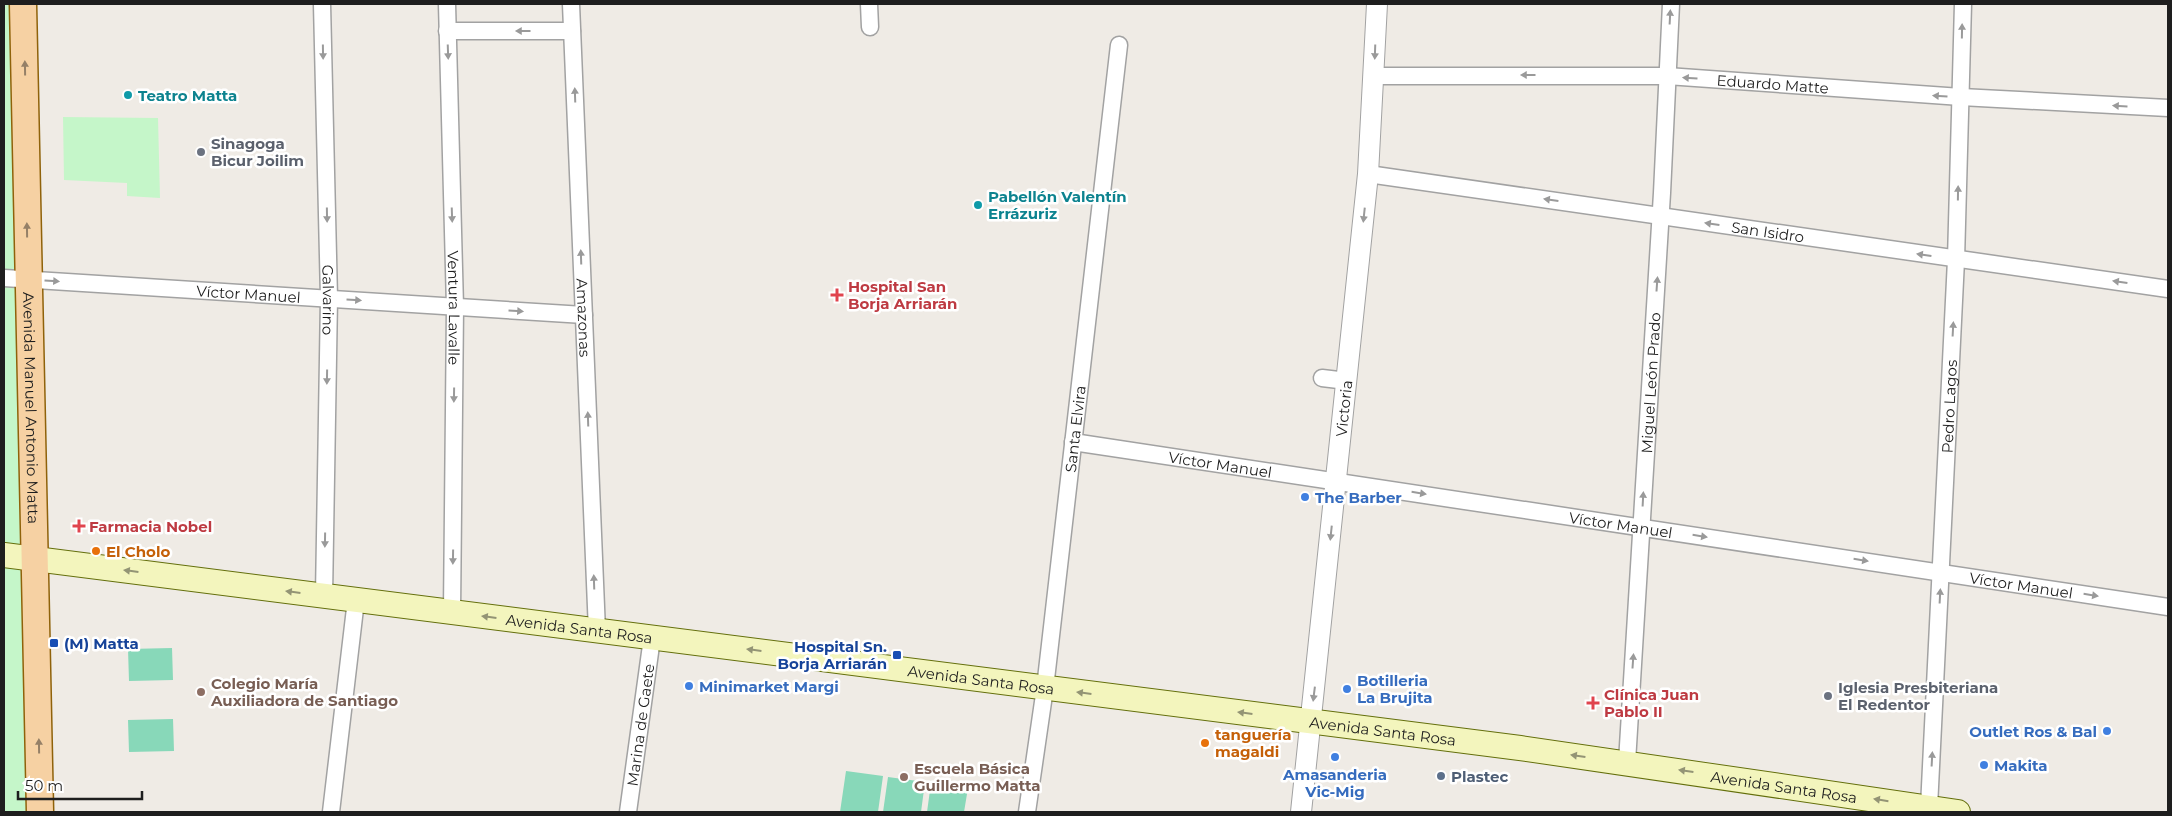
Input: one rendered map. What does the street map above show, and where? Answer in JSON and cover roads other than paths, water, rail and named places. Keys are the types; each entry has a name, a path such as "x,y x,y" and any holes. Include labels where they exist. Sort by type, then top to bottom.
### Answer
{"main road":[{"name":"Avenida Manuel Antonio Matta","path":"23,4 16,278 36,559 40,812"},
{"name":"Avenida Santa Rosa","path":"4,555 1627,762 1958,812"}],"street":[{"name":"Galvarino","path":"322,4 329,298 324,596"},
{"name":"Ventura Lavalle","path":"447,4 455,307 452,612"},
{"name":"Amazonas","path":"571,4 597,630"},
{"path":"869,4 870,27"},
{"name":"Victoria","path":"1301,812 1368,174 1375,76 1376,4"},
{"name":"Miguel León Prado","path":"1627,762 1661,216 1670,4"},
{"name":"Pedro Lagos","path":"1929,807 1956,260 1963,4"},
{"path":"447,31 572,31"},
{"name":"Santa Elvira","path":"1027,812 1045,688 1119,45"},
{"name":"Eduardo Matte","path":"1375,76 1667,76 1960,97 2168,108"},
{"name":"San Isidro","path":"1368,174 2168,289"},
{"name":"Víctor Manuel","path":"16,278 584,315"},
{"path":"1322,378 1347,381"},
{"name":"Víctor Manuel","path":"1073,442 2168,607"},
{"path":"331,812 356,600"},
{"name":"Marina de Gaete","path":"628,812 652,638"}],"place":[{"name":"Teatro Matta","path":"128,95"},
{"name":"Sinagoga Bicur Joilim","path":"201,152"},
{"name":"Pabellón Valentín Errázuriz","path":"978,205"},
{"name":"Hospital San Borja Arriarán","path":"837,295"},
{"name":"The Barber","path":"1305,497"},
{"name":"Farmacia Nobel","path":"79,526"},
{"name":"El Cholo","path":"96,551"},
{"name":"(M) Matta","path":"54,643"},
{"name":"Hospital Sn. Borja Arriarán","path":"897,655"},
{"name":"Minimarket Margi","path":"689,686"},
{"name":"Botilleria La Brujita","path":"1347,689"},
{"name":"Colegio María Auxiliadora de Santiago","path":"201,692"},
{"name":"Iglesia Presbiteriana El Redentor","path":"1828,696"},
{"name":"Clínica Juan Pablo II","path":"1593,703"},
{"name":"Outlet Ros & Bal","path":"2107,731"},
{"name":"tanguería magaldi","path":"1205,743"},
{"name":"Amasanderia Vic-Mig","path":"1335,757"},
{"name":"Makita","path":"1984,765"},
{"name":"Plastec","path":"1441,776"},
{"name":"Escuela Básica Guillermo Matta","path":"904,777"}]}
